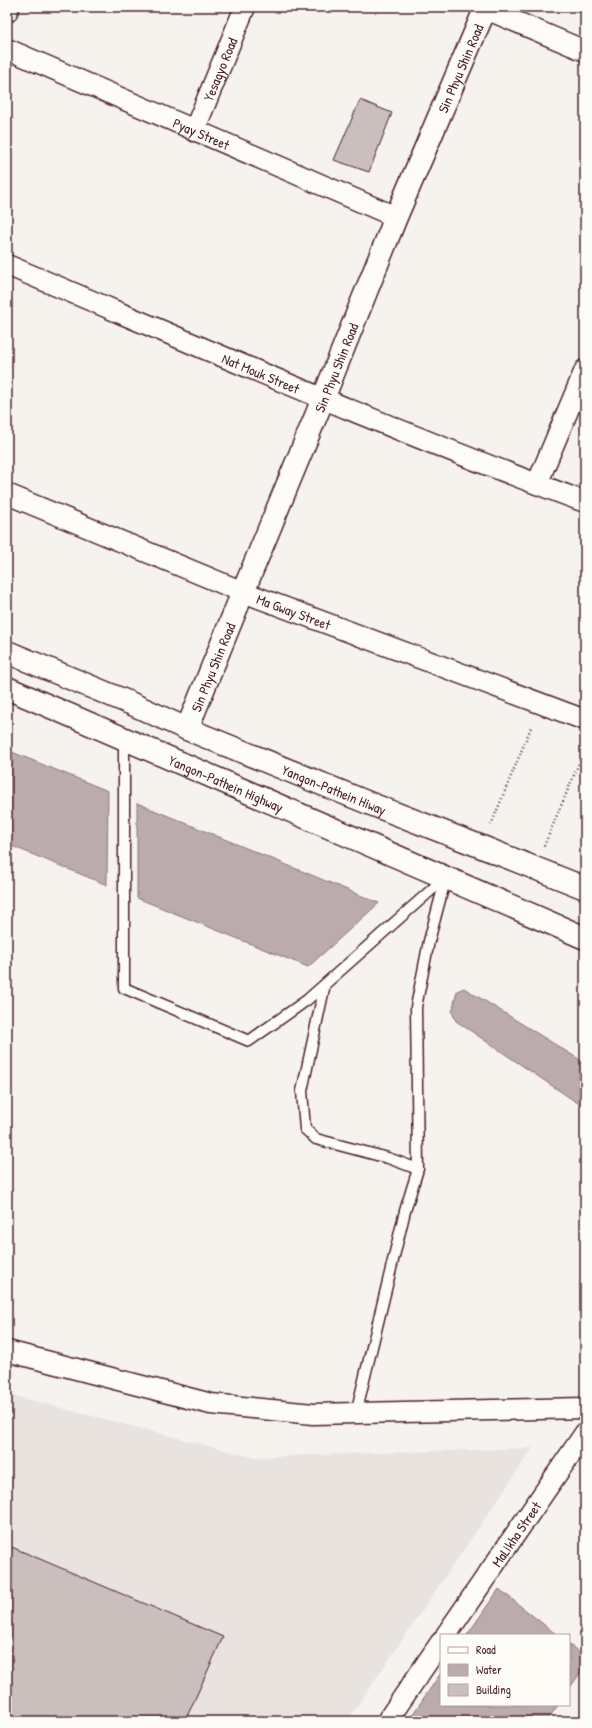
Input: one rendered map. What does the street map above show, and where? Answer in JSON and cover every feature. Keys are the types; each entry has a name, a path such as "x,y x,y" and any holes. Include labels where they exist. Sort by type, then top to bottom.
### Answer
{"main road":[{"name":"Sin Phyu Shin Road","path":"187,729 396,217 486,8"},
{"path":"7,652 130,703 187,729"},
{"name":"Yangon-Pathein Highway","path":"7,688 585,938"},
{"name":"Yangon-Pathein Hiway","path":"187,729 371,804 482,846"},
{"path":"482,846 582,887"}],"street":[{"path":"7,12 9,7"},
{"name":"Yesagyo Road","path":"194,131 245,7"},
{"path":"486,8 585,51"},
{"name":"Pyay Street","path":"7,49 396,217"},
{"name":"Nat Mouk Street","path":"7,265 323,398 585,502"},
{"path":"537,484 585,370"},
{"name":"Ma Gway Street","path":"7,494 243,592 585,720"},
{"path":"7,1351 211,1404 312,1414 585,1408"},
{"name":"MaLikha Street","path":"447,1634 585,1433"},
{"path":"387,1721 440,1643"}],"lane":[{"path":"124,739 124,988 249,1041 307,1000 446,878"},
{"path":"356,1413 405,1211 418,1169 416,1007 428,941 446,878"},
{"path":"325,984 302,1091 305,1129 316,1139 388,1158 418,1169"}],"path":[{"path":"482,846 541,704"},
{"path":"535,868 585,749"}],"shaded area":[{"path":"7,1394 252,1457 533,1448 347,1721 7,1721"}],"water":[{"path":"7,750 108,791 107,885 7,844"},
{"path":"137,803 379,903 308,967 137,898"},
{"path":"464,988 585,1063 585,1108 456,1021 452,1012 457,991"},
{"path":"499,1589 556,1634 468,1634"},
{"path":"570,1645 585,1657 585,1666 570,1688"},
{"path":"440,1674 440,1706 557,1706 547,1721 408,1721"}],"building":[{"path":"360,100 392,113 369,172 334,160"},
{"path":"7,1545 223,1637 185,1721 7,1721"}]}
